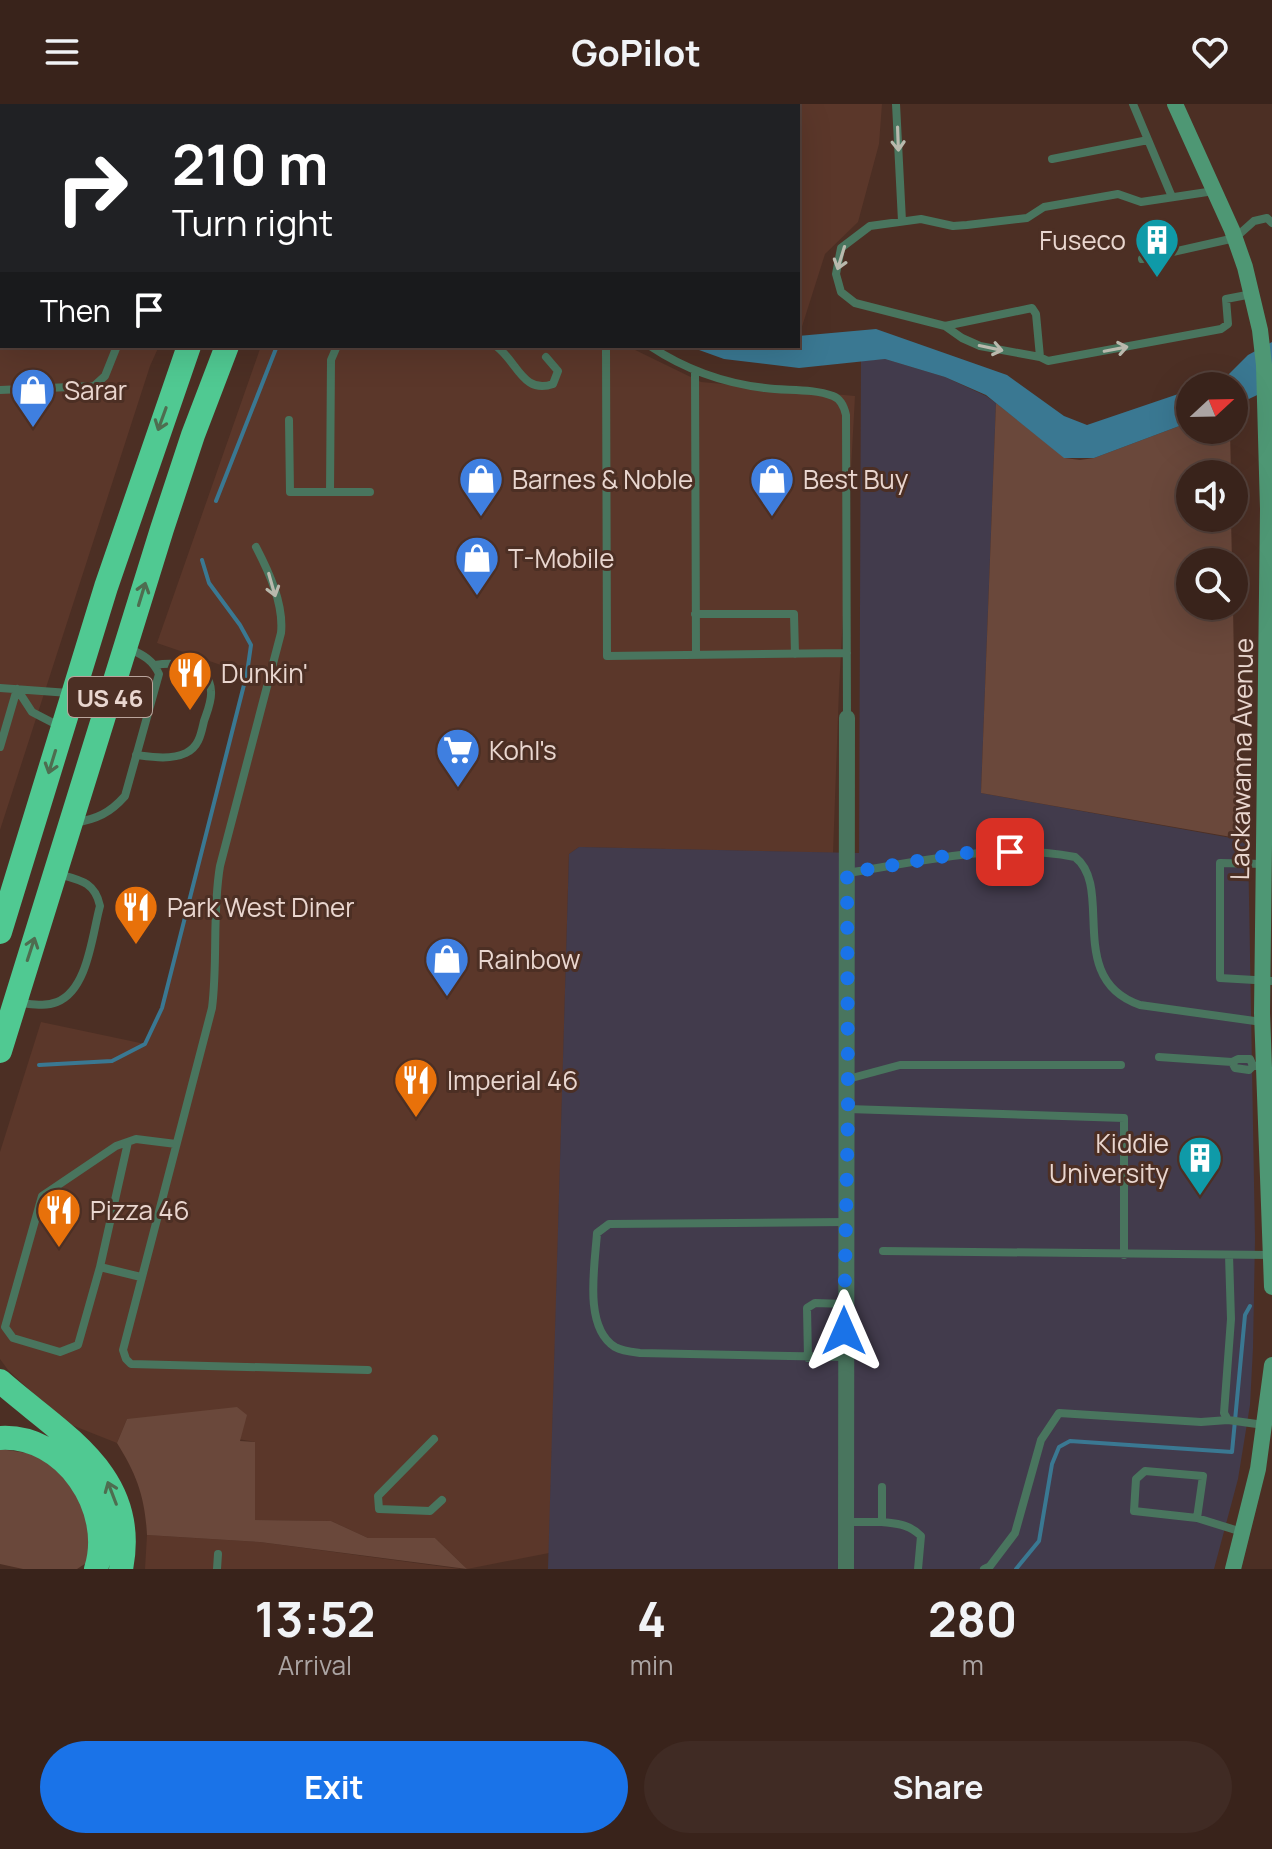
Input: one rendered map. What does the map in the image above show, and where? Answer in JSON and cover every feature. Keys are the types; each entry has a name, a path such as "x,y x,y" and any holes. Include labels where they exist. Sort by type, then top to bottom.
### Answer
{"highway":[{"name":"US 46","path":"0,932 5,907 147,463 188,348"},
{"name":"US 46","path":"0,1051 193,435 226,348"},
{"path":"0,1381 79,1446 104,1474 115,1497 123,1529 125,1552 121,1569"},
{"path":"0,1438 40,1444 69,1468 89,1491 100,1527 100,1556 96,1569"}],"street":[{"name":"Lackawanna Avenue","path":"1175,104 1235,238 1260,330 1268,509 1269,700 1267,981 1259,1066 1269,1108 1272,1287"},
{"path":"846,1569 847,718"},
{"path":"1233,1569 1258,1469 1272,1365"}],"lane":[{"path":"896,104 902,221"},
{"path":"1133,104 1172,197"},
{"path":"1052,159 1148,140"},
{"path":"1214,191 1141,202 1118,194 1044,207 1027,218 967,225 953,226 921,219 870,226 841,248 836,274 841,292 855,303 945,326 980,346 1048,361 1221,329 1228,324 1226,299 1252,294"},
{"path":"1142,259 1235,238 1254,221 1270,217"},
{"path":"945,326 1032,308 1036,314 1040,357"},
{"path":"0,390 94,386 105,376 116,348"},
{"path":"330,492 331,360 336,348"},
{"path":"499,348 533,386 543,388 553,384 558,371 546,357"},
{"path":"606,348 607,656 847,653"},
{"path":"653,348 676,364 712,379 762,388 824,393 837,397 843,404 846,415 847,718"},
{"path":"695,371 696,655"},
{"path":"289,420 290,492 370,492"},
{"path":"256,547 269,573 282,625 220,866 214,901 216,974 212,1008 123,1350 131,1364 368,1370"},
{"path":"695,614 794,614 795,654"},
{"path":"71,823 99,818 125,796 159,674 145,655 125,647"},
{"path":"136,755 177,756 194,748 199,741 211,698 209,680 203,673 176,663 155,665"},
{"path":"0,688 74,693"},
{"path":"17,689 32,712 63,728"},
{"path":"0,747 17,689"},
{"path":"847,873 963,853 1010,852 1075,857 1086,868 1091,880 1099,964 1107,980 1123,999 1140,1005 1263,1022"},
{"path":"1266,875 1220,863 1220,978 1267,981"},
{"path":"14,1003 44,1005 59,1002 81,982 100,906 91,885 55,873"},
{"path":"1159,1057 1232,1062 1235,1068 1249,1070 1259,1066"},
{"path":"848,1079 900,1065 1121,1065"},
{"path":"848,1109 1124,1118 1124,1255"},
{"path":"128,1142 100,1267 78,1345 60,1352 13,1338 5,1327 42,1196 116,1146 136,1139 176,1144"},
{"path":"844,1357 640,1353 617,1348 605,1337 594,1315 597,1233 609,1224 845,1222"},
{"path":"883,1251 1271,1255"},
{"path":"1228,1420 1224,1413 1231,1319 1229,1255"},
{"path":"100,1267 141,1277"},
{"path":"808,1358 807,1308 815,1303 845,1304"},
{"path":"984,1569 990,1566 1015,1533 1041,1440 1059,1413 1201,1422 1228,1420 1265,1425"},
{"path":"434,1439 378,1496 379,1509 430,1511 442,1500"},
{"path":"1197,1518 1203,1476 1145,1471 1136,1479 1134,1511 1197,1518 1242,1532"},
{"path":"882,1487 882,1522"},
{"path":"845,1522 882,1522 913,1528 921,1536 918,1569"},
{"path":"217,1569 218,1554"}],"shaded area":[{"path":"800,104 882,104 879,144 858,222 825,254 800,333"},
{"path":"0,348 158,348 150,366 0,830"},
{"path":"260,348 631,348 701,382 855,396 833,853 579,847 569,854 549,1553 467,1569 435,1538 368,1538 331,1521 255,1520 255,1442 127,1419 117,1443 64,1422 0,1359 0,1152 41,1022 145,1044 162,1008 247,674 157,643"},
{"path":"885,359 945,377 996,403 981,793 1248,841 1255,1239 1253,1348 1250,1405 1238,1479 1214,1569 548,1569 569,854 579,847 859,853 861,361"},
{"path":"996,403 1065,458 1094,458 1176,427 1176,444 1230,444 1231,460 1176,460 1176,532 1231,532 1232,548 1176,548 1176,620 1233,620 1237,838 981,793"},
{"path":"237,1407 247,1415 240,1441 255,1442 255,1520 331,1521 368,1538 435,1538 467,1569 260,1542 147,1535 139,1487 117,1443 127,1419"},
{"path":"0,1449 47,1456 81,1491 92,1531 91,1560 77,1569 23,1569 0,1564"},
{"path":"147,1535 260,1542 460,1569 145,1569"}],"water":[{"path":"876,329 1007,375 1064,416 1087,425 1176,395 1176,427 1094,458 1064,458 986,395 945,377 885,359 799,368 724,359 694,348 800,348 800,336"},
{"path":"1272,342 1272,388 1248,399 1248,372 1231,372 1248,355"}],"waterway":[{"path":"216,501 276,348"},
{"path":"39,1065 112,1061 145,1044 162,1008 247,673 251,645 209,583 202,560"},
{"path":"1016,1569 1039,1541 1052,1464 1059,1447 1070,1441 1232,1452 1245,1315 1250,1306"}],"place":[{"name":"Fuseco","path":"1157,279"},
{"name":"Sarar","path":"33,429"},
{"name":"Barnes & Noble","path":"481,518"},
{"name":"Best Buy","path":"772,518"},
{"name":"T-Mobile","path":"477,597"},
{"name":"Dunkin'","path":"190,712"},
{"name":"Kohl's","path":"458,789"},
{"name":"Park West Diner","path":"136,946"},
{"name":"Rainbow","path":"447,998"},
{"name":"Imperial 46","path":"416,1119"},
{"name":"Kiddie University","path":"1200,1197"},
{"name":"Pizza 46","path":"59,1249"}],"route":[{"path":"844,1331 848,1109 847,873 963,853 1010,852"}]}
